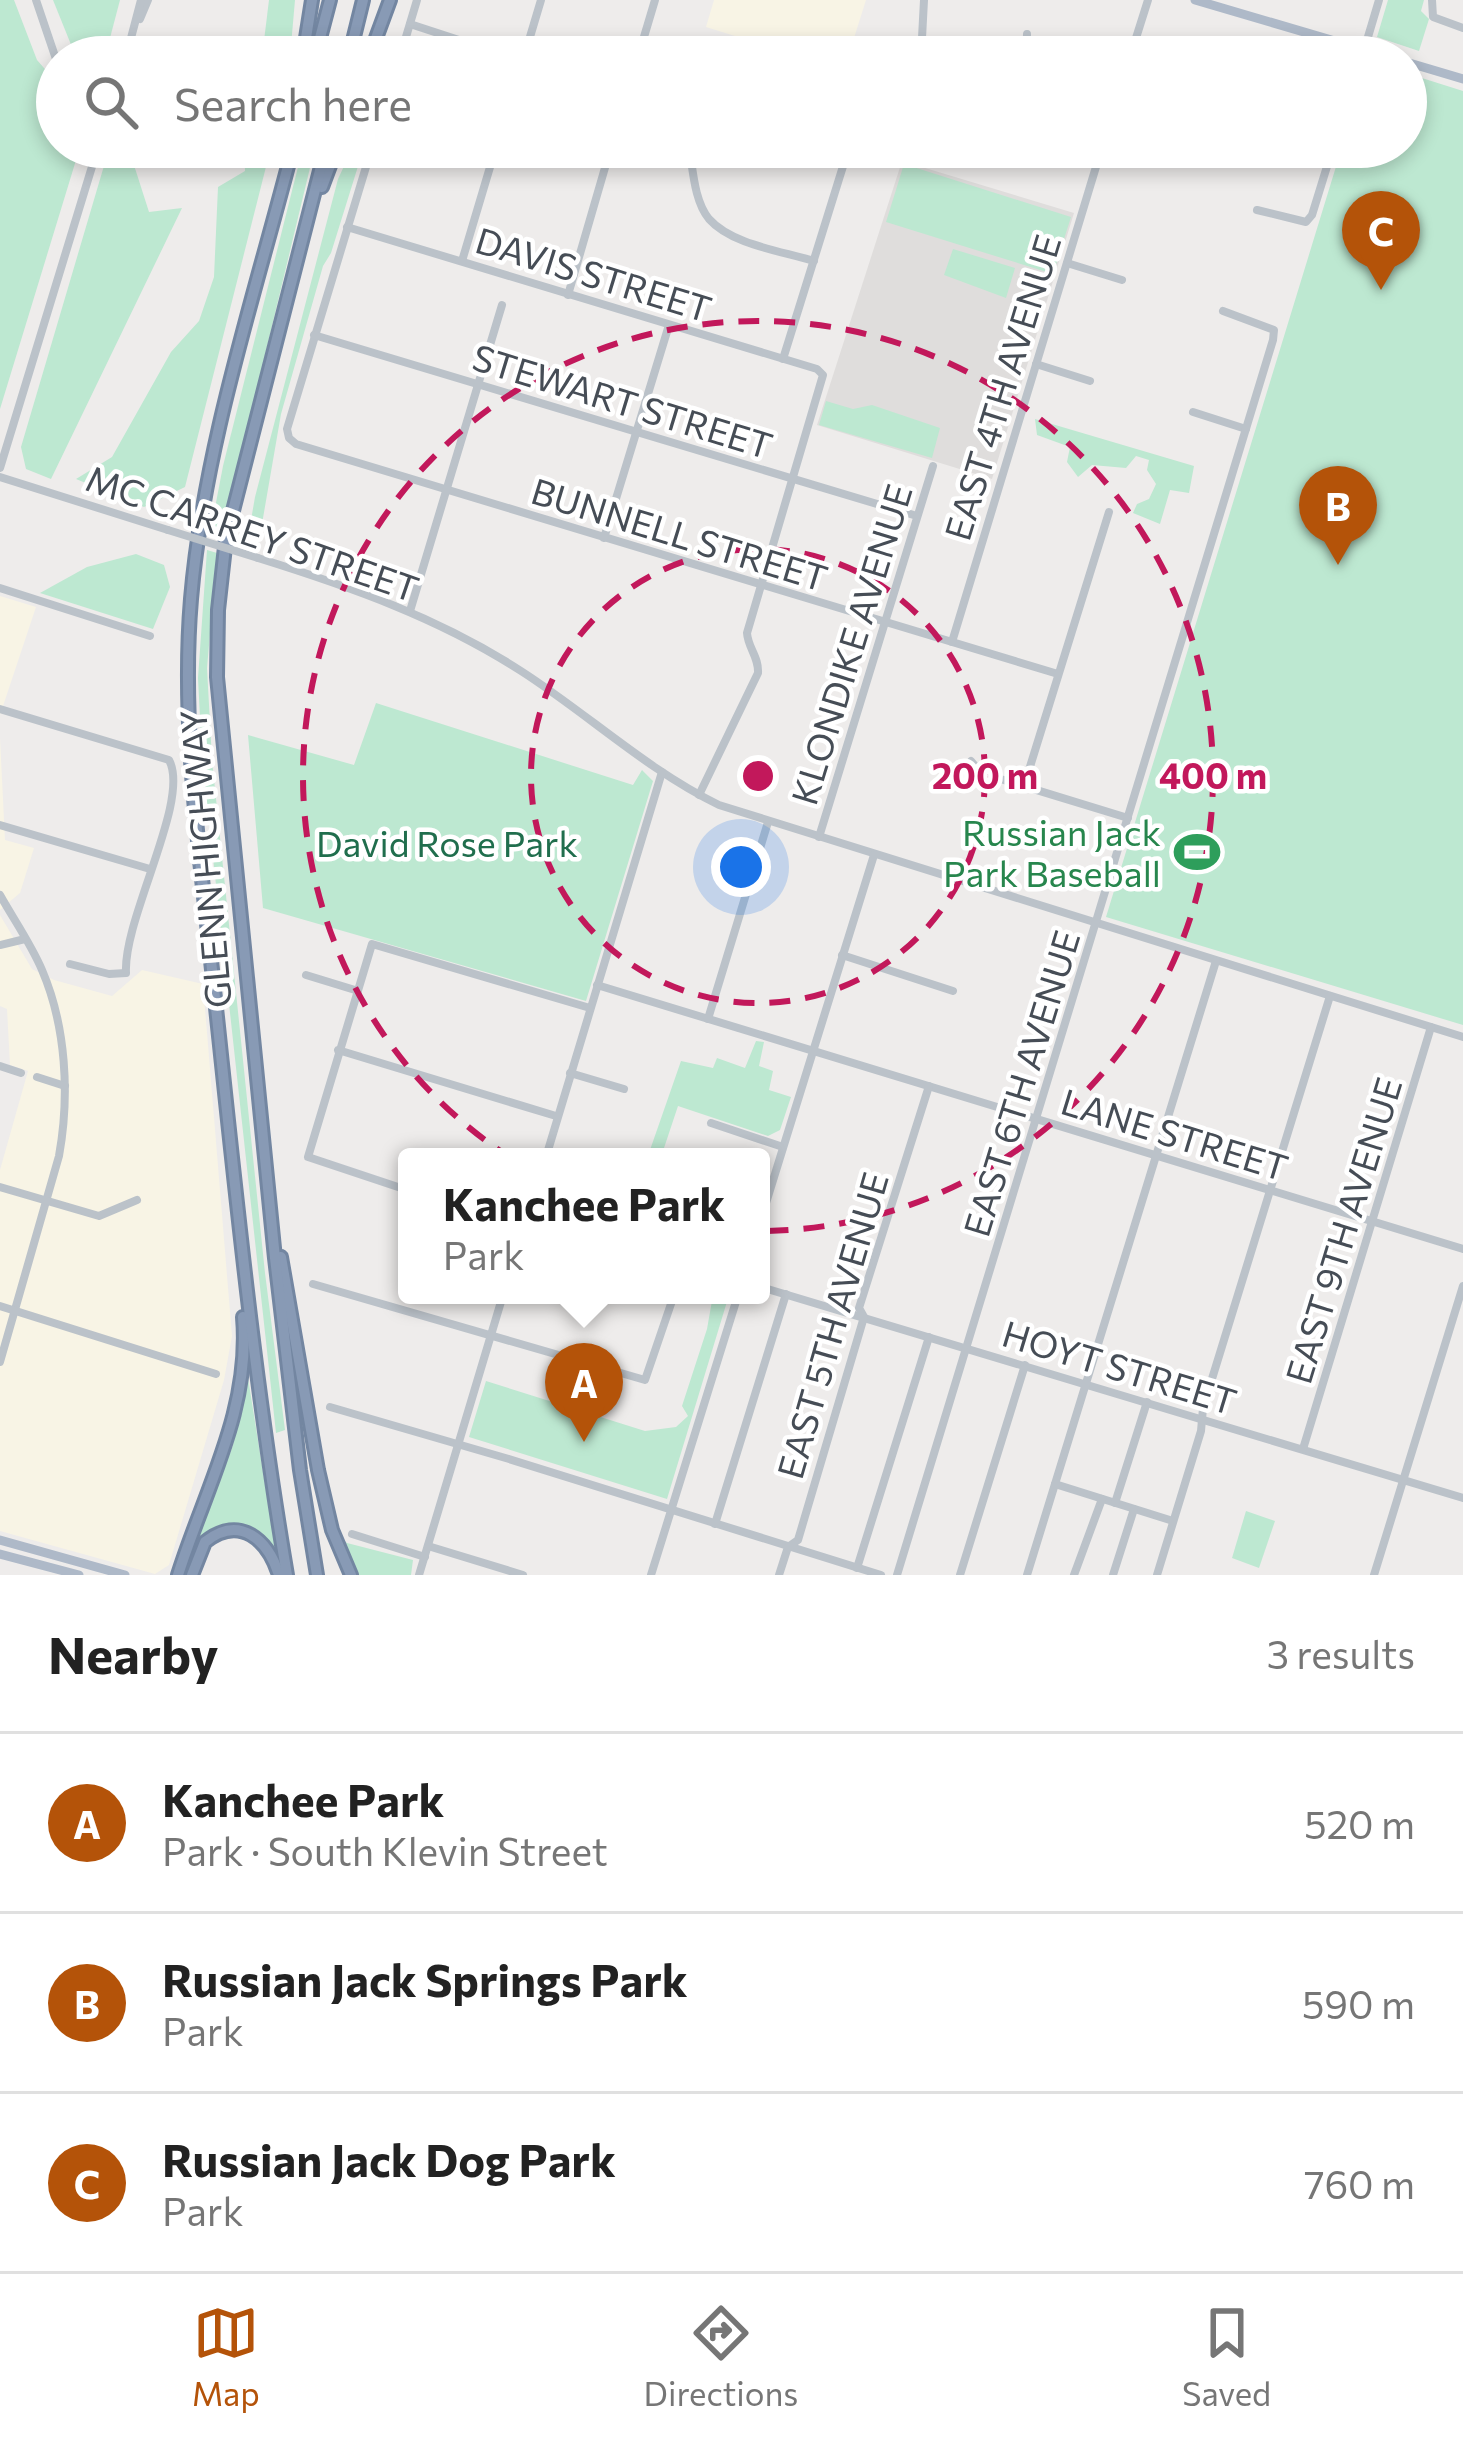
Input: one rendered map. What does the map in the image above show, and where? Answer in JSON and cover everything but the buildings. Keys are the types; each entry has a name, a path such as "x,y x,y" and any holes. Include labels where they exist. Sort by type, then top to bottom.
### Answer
{"highway":[{"path":"306,36 312,0"},
{"path":"321,36 330,0"},
{"path":"354,36 363,0"},
{"path":"377,36 390,0"},
{"name":"GLENN HIGHWAY","path":"283,1575 232,1164 192,789 187,679 201,524 284,168"},
{"name":"GLENN HIGHWAY","path":"317,1575 299,1470 217,677 226,538 321,168"},
{"path":"304,235 330,168"},
{"path":"178,1575 229,1437 244,1366 232,1164"},
{"path":"268,1190 317,1471 332,1529 351,1575"},
{"path":"192,1575 205,1542 231,1529 259,1538 283,1575"}],"main road":[{"path":"1196,0 1309,36"},
{"path":"1427,68 1463,79"},
{"path":"0,1540 125,1575"},
{"path":"0,1554 80,1575"}],"street":[{"path":"36,0 48,36"},
{"path":"132,36 144,0"},
{"path":"406,36 417,0"},
{"path":"531,36 542,0"},
{"path":"644,36 655,0"},
{"path":"922,36 924,0"},
{"path":"1137,36 1148,0"},
{"path":"1368,36 1379,0"},
{"path":"1432,0 1433,16 1463,28"},
{"path":"410,24 447,36"},
{"path":"0,468 92,168"},
{"path":"314,335 365,168"},
{"path":"462,261 490,168"},
{"path":"568,295 605,168"},
{"path":"692,168 708,218 742,238 814,261"},
{"path":"784,359 841,168"},
{"name":"EAST 4TH AVENUE","path":"952,642 1095,168"},
{"path":"1257,209 1306,222 1326,168"},
{"name":"DAVIS STREET","path":"347,227 817,369 823,375 793,479"},
{"path":"1067,263 1122,280"},
{"path":"410,610 502,304"},
{"name":"EAST 6TH AVENUE","path":"897,1575 1274,330 1223,311"},
{"path":"604,538 669,325"},
{"name":"STEWART STREET","path":"314,335 917,516"},
{"name":"BUNNELL STREET","path":"314,335 287,429 296,443 1058,674"},
{"path":"1036,364 1090,381"},
{"path":"1193,412 1246,429"},
{"name":"KLONDIKE AVENUE","path":"819,837 933,466"},
{"name":"MC CARREY STREET","path":"0,477 410,610 525,674 699,795 768,822 1463,1036"},
{"path":"699,795 758,673 759,661 747,633 793,479"},
{"path":"1024,786 1108,512"},
{"path":"0,588 150,636"},
{"path":"0,709 169,760 174,770 173,796 127,952 127,973 110,974 70,964"},
{"path":"971,760 981,773 1128,818"},
{"path":"548,1148 662,772"},
{"path":"708,1019 768,822"},
{"path":"0,825 150,869"},
{"path":"770,1190 874,855"},
{"path":"0,896 53,1001 65,1086 65,1120 47,1202 0,1362"},
{"path":"0,945 25,939"},
{"path":"398,1187 308,1157 372,944 590,1008"},
{"path":"842,955 953,991"},
{"path":"1027,1575 1216,961"},
{"path":"306,974 356,990"},
{"name":"LANE STREET","path":"597,985 1463,1249"},
{"path":"1157,1575 1330,996"},
{"name":"EAST 9TH AVENUE","path":"1304,1449 1431,1027"},
{"path":"338,1050 556,1116"},
{"path":"0,1066 21,1072"},
{"path":"570,1073 624,1089"},
{"path":"37,1077 65,1086"},
{"name":"EAST 5TH AVENUE","path":"779,1575 788,1547 798,1540 864,1317 859,1308 929,1086"},
{"path":"711,1124 783,1147"},
{"path":"0,1187 99,1216 136,1200"},
{"path":"313,1284 645,1380 672,1304"},
{"path":"1374,1575 1463,1286"},
{"name":"HOYT STREET","path":"770,1290 1463,1498"},
{"path":"716,1524 786,1294"},
{"path":"419,1575 500,1304"},
{"path":"651,1575 735,1304"},
{"path":"0,1306 217,1374"},
{"path":"857,1568 929,1337"},
{"path":"960,1575 1025,1365"},
{"path":"1115,1503 1147,1402"},
{"path":"330,1407 881,1575"},
{"path":"1055,1484 1173,1521"},
{"path":"1074,1575 1102,1499"},
{"path":"1113,1575 1134,1509"},
{"path":"352,1534 523,1575"}],"shaded area":[{"path":"714,0 866,0 855,36 735,36 706,27"},
{"path":"900,168 925,168 1074,213 992,479 817,425"},
{"path":"0,596 36,607 0,715"},
{"path":"0,738 5,840 34,848 20,893 0,910"},
{"path":"0,915 32,969 54,980 112,996 142,970 203,984 232,1336 224,1380 169,1565 155,1574 0,1531 0,1170 28,1071 10,1065 7,1009 0,1006"}],"green space":[{"path":"0,0 14,0 36,57 36,168 74,168 0,409"},
{"path":"53,0 120,0 111,36 68,36"},
{"path":"269,0 295,0 292,36 265,36"},
{"path":"1388,0 1424,0 1421,11 1429,19 1424,36 1377,36"},
{"path":"1427,80 1463,91 1463,1025 1106,917 1336,168 1427,168"},
{"path":"103,168 135,168 149,212 182,208 51,479 26,469 21,447"},
{"path":"266,168 185,487 144,507 76,479 112,457 171,352 199,321 214,277 218,187 245,171"},
{"path":"298,168 310,168 221,538 210,534"},
{"path":"343,168 357,168 323,266 281,414 258,547 247,543 255,497"},
{"path":"903,168 917,168 1071,217 1053,274 886,222"},
{"path":"953,249 1015,268 1006,298 944,275"},
{"path":"826,401 853,409 872,405 940,428 932,458 819,425"},
{"path":"1035,419 1194,466 1189,493 1170,490 1160,524 1133,513 1137,504 1149,499 1156,484 1147,470 1149,460 1136,456 1126,468 1092,465 1078,477 1067,462 1070,447 1037,435"},
{"path":"207,550 217,553 207,668 212,760 285,1430 276,1433 202,757 198,678"},
{"path":"136,554 164,565 170,587 153,629 40,593 87,567"},
{"name":"David Rose Park","path":"376,703 633,785 642,770 653,781 586,1001 263,908 248,735 354,765"},
{"path":"756,1041 764,1042 759,1066 773,1071 769,1090 791,1097 780,1130 768,1136 678,1106 664,1148 651,1148 681,1061 713,1068 717,1058 745,1068"},
{"path":"711,1304 726,1304 667,1499 469,1437 486,1381 645,1431 676,1427 688,1416 682,1406"},
{"path":"248,1378 276,1553 256,1530 235,1523 214,1531 193,1552 233,1445"},
{"path":"1246,1511 1275,1521 1259,1568 1232,1558"},
{"path":"339,1536 347,1543 413,1560 411,1575 356,1575"}],"place":[{"name":"Russian Jack Dog Park","path":"1381,290"},
{"name":"Russian Jack Springs Park","path":"1338,565"},
{"name":"Russian Jack Park Baseball","path":"1197,852"},
{"name":"Kanchee Park","path":"584,1442"}]}
